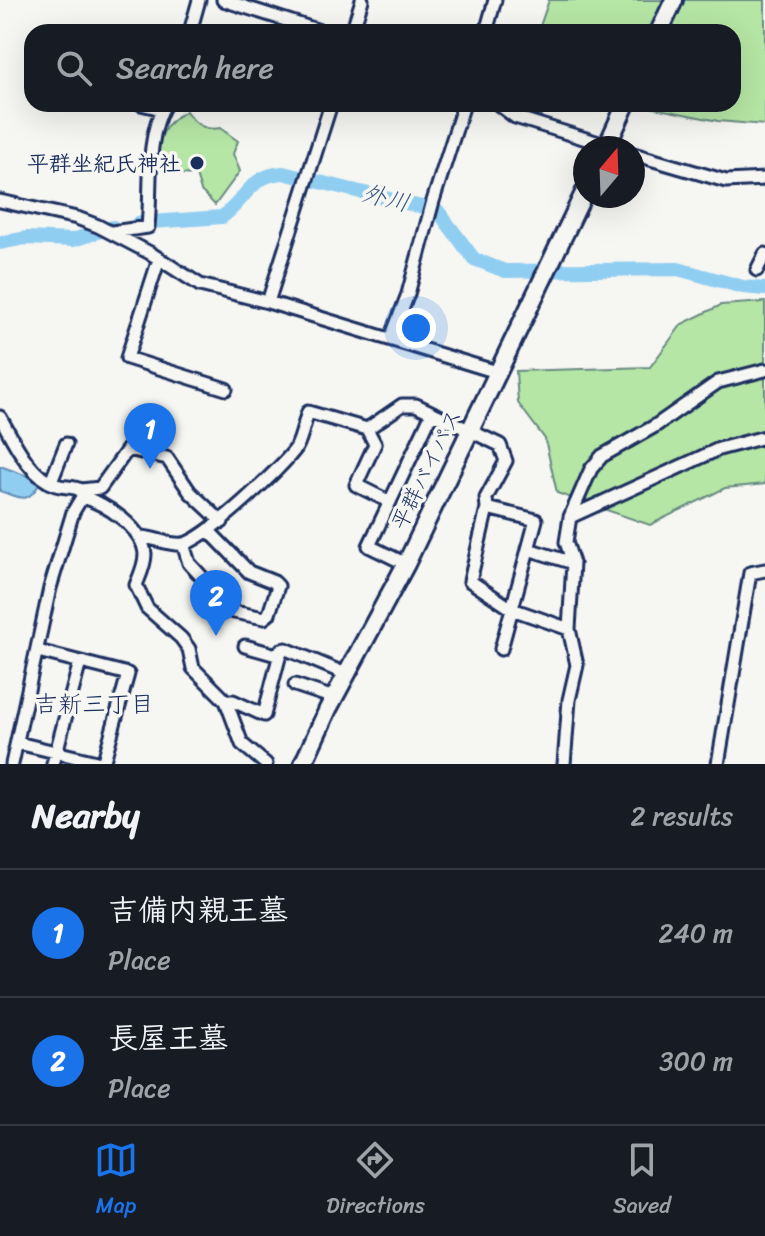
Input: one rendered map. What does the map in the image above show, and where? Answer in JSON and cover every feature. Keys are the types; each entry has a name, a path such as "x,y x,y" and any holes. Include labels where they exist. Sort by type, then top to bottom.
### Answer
{"highway":[{"path":"663,24 674,0"},
{"path":"613,136 623,112"},
{"name":"平群バイパス","path":"303,764 346,674 406,564 577,208"}],"street":[{"path":"192,24 199,0"},
{"path":"223,0 298,24"},
{"path":"354,24 362,0"},
{"path":"488,24 495,0"},
{"path":"107,230 149,222 153,145 161,112"},
{"path":"268,302 329,112"},
{"path":"391,338 408,294 461,112"},
{"path":"505,112 575,136"},
{"path":"645,157 726,181 765,179"},
{"path":"0,201 77,218 107,230 200,285 391,338 497,372"},
{"path":"757,270 765,254"},
{"path":"159,259 127,358 226,389"},
{"path":"564,764 569,700 577,665 569,629 573,563 566,542 570,517 591,469 602,456 655,426 718,382 765,370"},
{"path":"367,429 402,405 416,405 500,445 506,461 486,498 487,508 470,581 512,609 569,629"},
{"path":"140,537 152,537 178,545 197,540 222,522 297,446 308,412 367,429 375,444 356,485 390,502"},
{"path":"406,564 369,546 432,413"},
{"path":"0,417 23,456 44,479 95,501 140,537 145,553 136,585 147,608 181,638 189,649 193,668 226,701 242,744 266,764"},
{"path":"570,517 719,449 765,437"},
{"path":"51,482 66,444"},
{"path":"12,764 50,588 73,512 82,494 100,488 128,449 167,458 190,492 222,522"},
{"path":"487,508 536,520 501,649"},
{"path":"183,544 189,563 234,612 264,618 269,614 278,586 249,572 209,531"},
{"path":"528,549 573,563"},
{"path":"718,764 750,573 765,570"},
{"path":"245,646 280,656"},
{"path":"226,701 233,701 264,715 281,650 286,649 346,674"},
{"path":"18,743 54,758 104,764 128,674 38,651"},
{"path":"54,758 80,662"},
{"path":"295,685 334,698"}],"green space":[{"path":"549,0 765,0 765,125 718,121 674,112 741,112 741,24 541,24"},
{"path":"187,112 200,126 220,128 238,141 233,154 240,171 215,205 201,191 196,175 156,166 158,148 166,127"},
{"path":"765,302 765,484 725,488 650,525 557,493 545,439 518,403 516,371 650,367 682,324 721,305"}],"water":[{"path":"0,466 40,483 31,495 23,498 0,491"}],"waterway":[{"name":"外川","path":"138,223 222,217 256,183 283,173 438,211 474,259 505,271 678,269 743,287 765,289"},
{"name":"外川","path":"0,243 26,238 73,240 113,227"}],"place":[{"name":"平群坐紀氏神社","path":"197,163"},
{"name":"吉備内親王墓","path":"150,469"},
{"name":"長屋王墓","path":"216,636"}],"district":[{"name":"吉新三丁目","path":"94,704"}]}
